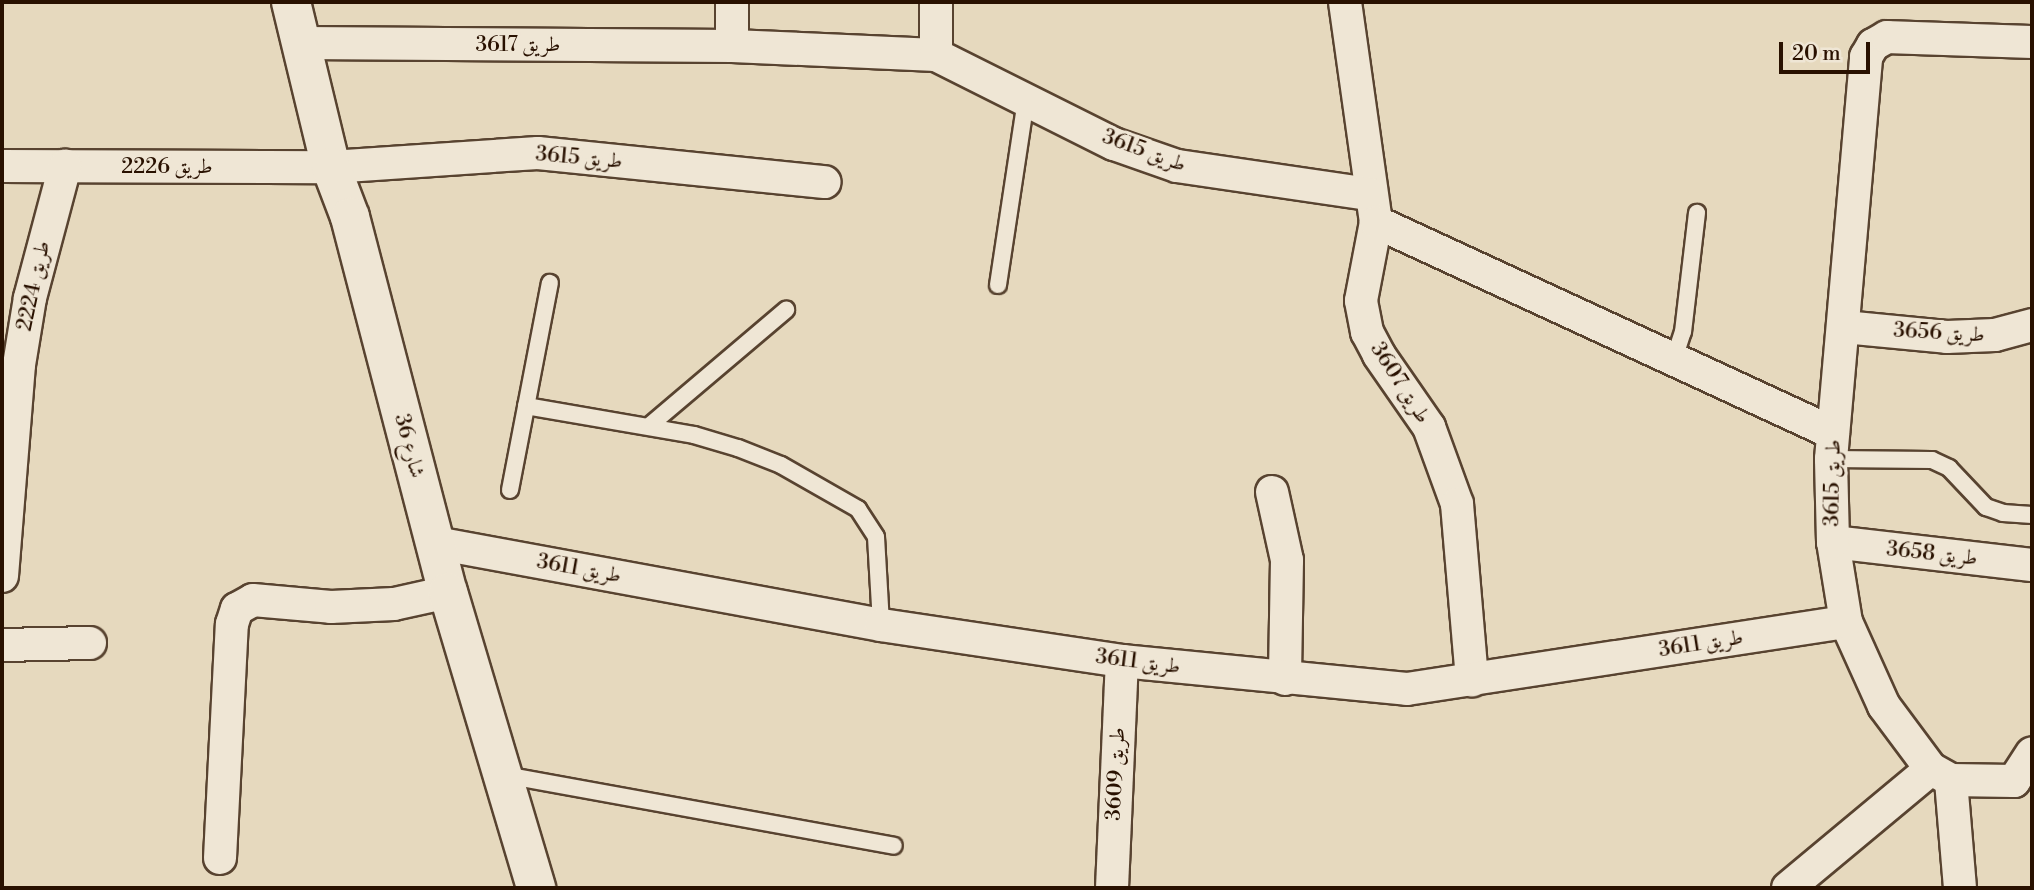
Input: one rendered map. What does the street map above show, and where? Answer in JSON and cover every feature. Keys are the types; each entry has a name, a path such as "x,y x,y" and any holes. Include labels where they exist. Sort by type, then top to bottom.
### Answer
{"street":[{"name":"شارع 36","path":"291,2 331,167 350,217 448,592 499,774 536,888"},
{"path":"732,2 732,46"},
{"path":"936,2 936,55"},
{"name":"طريق 3607","path":"1345,2 1372,208 1361,302 1367,332 1429,427 1457,504 1472,680"},
{"name":"طريق 3615","path":"1941,774 1884,706 1846,622 1833,542 1832,446 1866,57 1873,45 1903,36 2032,42"},
{"name":"طريق 3617","path":"303,43 732,46 936,55"},
{"name":"طريق 3615","path":"936,55 1114,144 1177,166 1372,208 1674,359 1832,446"},
{"name":"طريق 3615","path":"331,167 538,153 825,182"},
{"name":"طريق 2226","path":"2,166 331,167"},
{"name":"طريق 2224","path":"2,576 19,365 46,232 65,166"},
{"name":"طريق 3656","path":"1844,327 1947,337 1995,335 2032,325"},
{"path":"1272,492 1287,560 1285,679"},
{"name":"طريق 3658","path":"1833,542 2032,565"},
{"name":"طريق 3611","path":"435,543 881,625 1122,661 1407,689 1846,622"},
{"path":"220,858 232,624 237,609 253,600 331,607 394,604 448,592"},
{"path":"2,645 90,643"},
{"name":"طريق 3609","path":"1112,888 1122,661"},
{"path":"1788,888 1941,774 2023,782 2032,753"},
{"path":"1941,774 1960,888"}],"lane":[{"path":"998,285 1026,100"},
{"path":"1674,359 1683,332 1697,213"},
{"path":"510,490 550,284"},
{"path":"649,426 786,310"},
{"path":"526,406 649,426 738,448 780,465 858,509 876,537 881,625"},
{"path":"1832,446 1932,460 1949,468 1986,507 2032,515"},
{"path":"499,774 894,846"}]}
